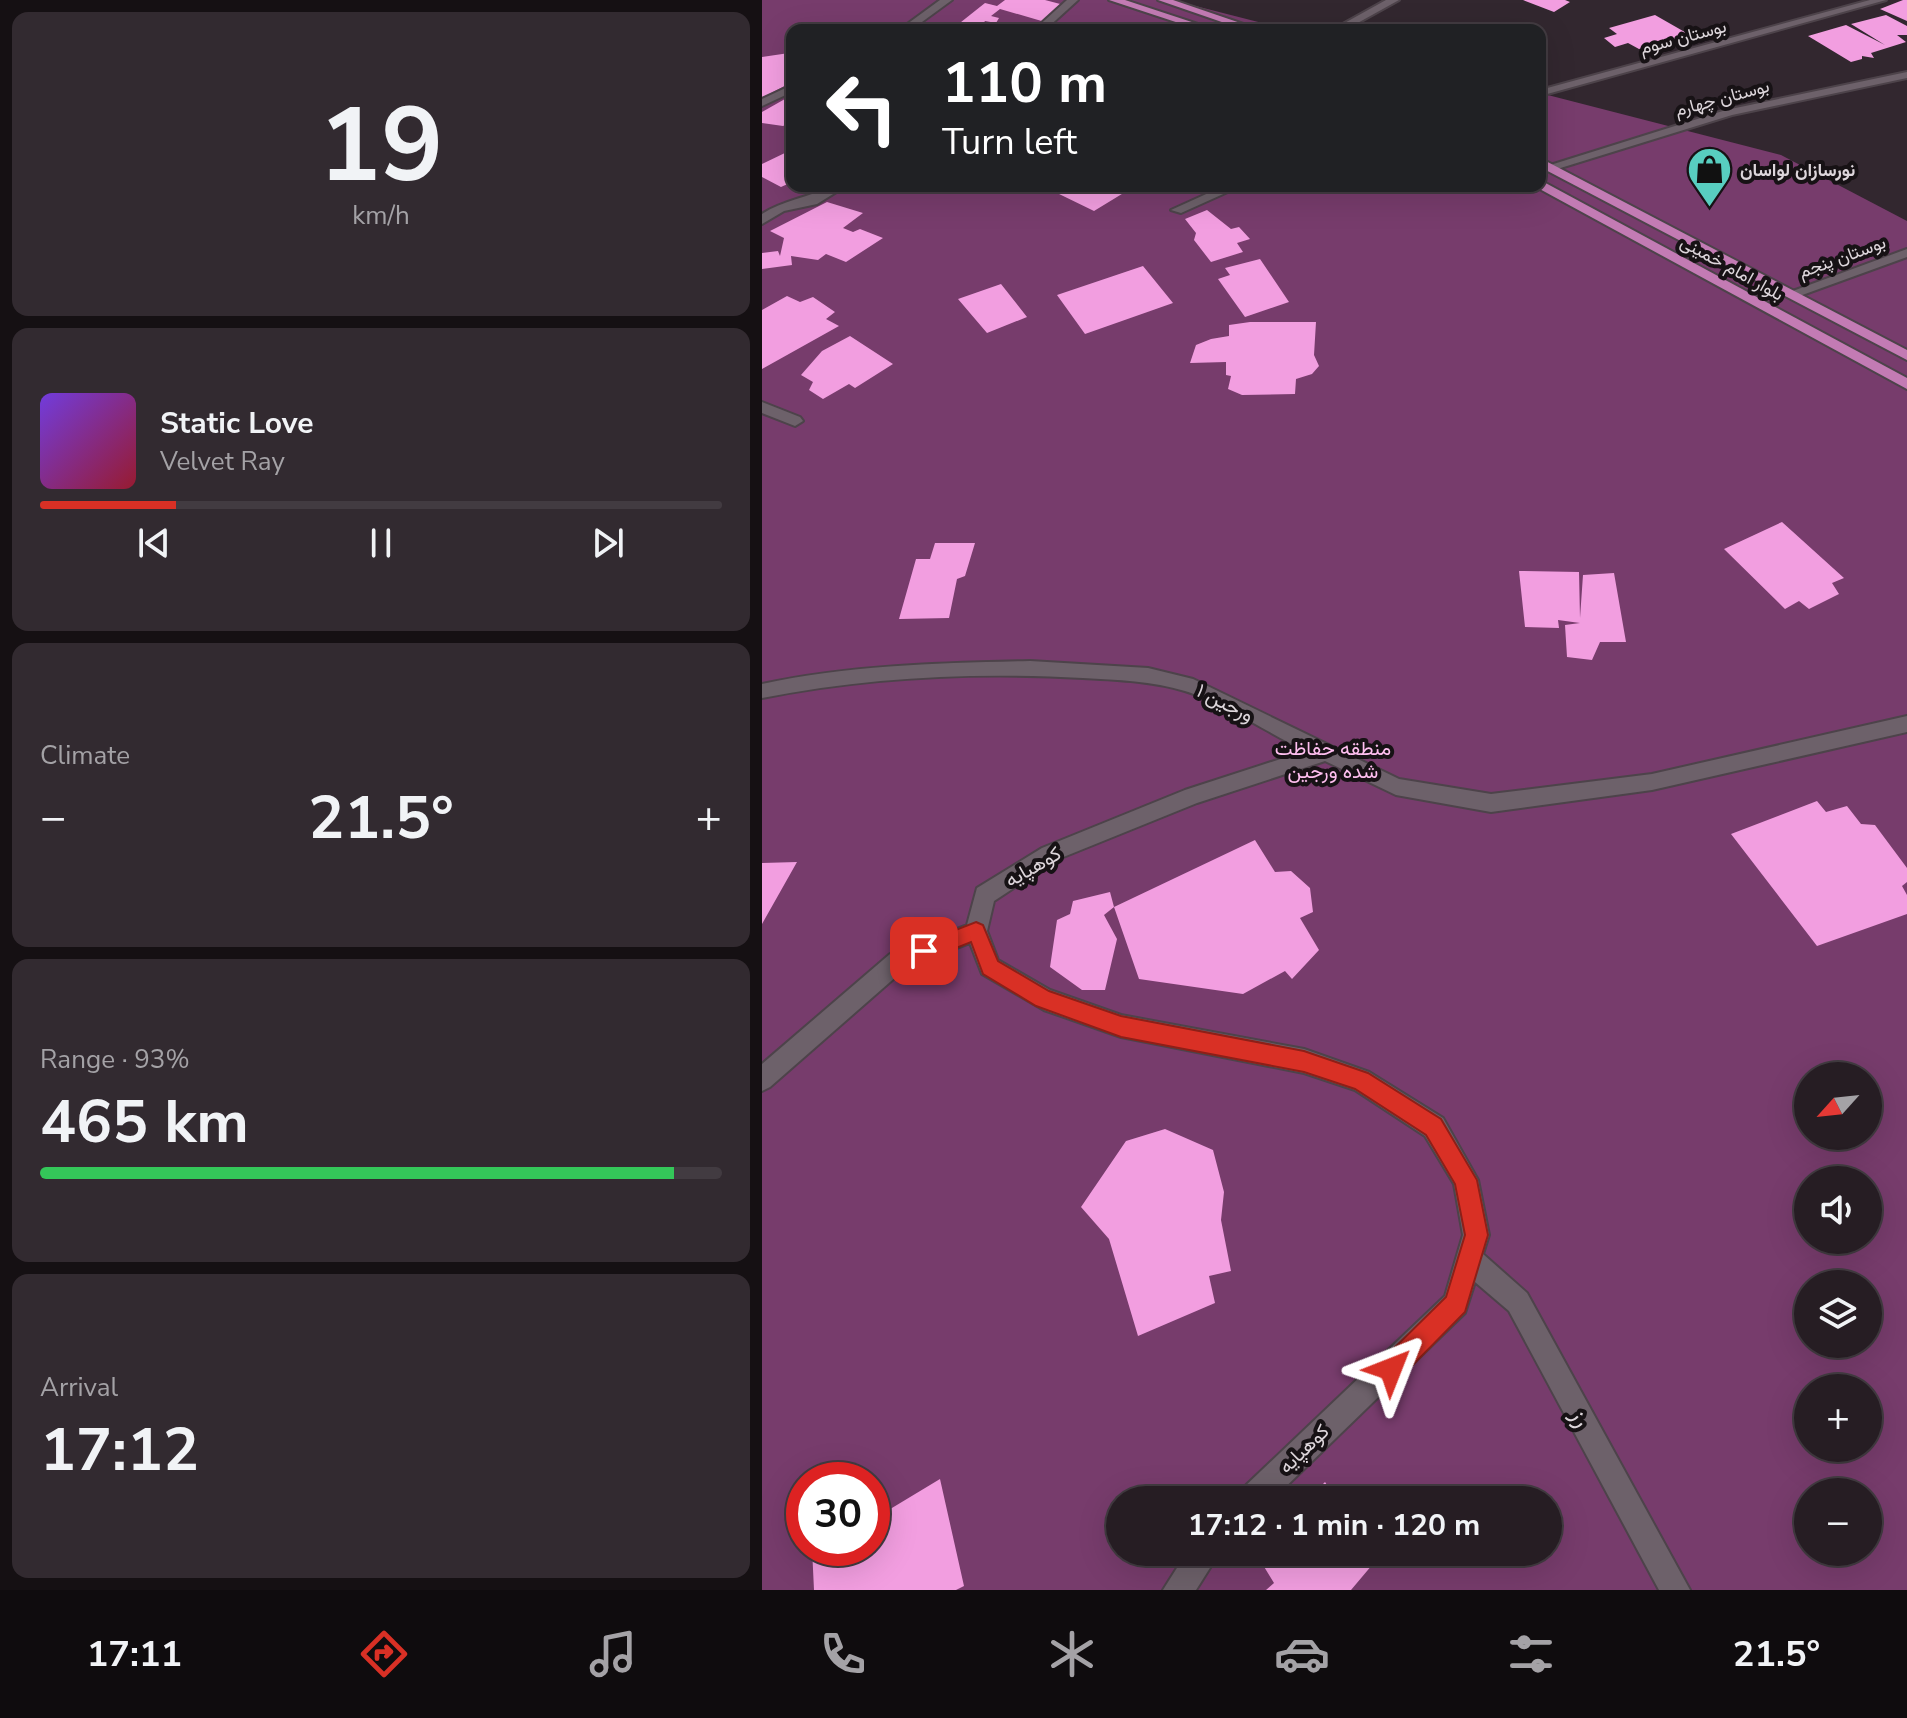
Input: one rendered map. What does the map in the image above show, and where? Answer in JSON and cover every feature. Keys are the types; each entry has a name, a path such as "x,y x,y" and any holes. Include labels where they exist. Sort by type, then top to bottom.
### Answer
{"main road":[{"path":"1114,0 1192,24"},
{"path":"1163,0 1237,24"},
{"name":"بلوار امام خمینی","path":"1546,165 1907,356"},
{"name":"بلوار امام خمینی","path":"1546,187 1907,384"}],"street":[{"path":"913,24 947,0"},
{"path":"1046,24 1073,0"},
{"path":"1348,24 1394,0"},
{"name":"بوستان سوم","path":"1546,91 1881,0"},
{"name":"بوستان چهارم","path":"1546,164 1730,112 1907,75"},
{"path":"762,103 786,91"},
{"path":"762,220 780,208 813,201 829,192"},
{"path":"1177,210 1220,192"},
{"name":"بوستان پنجم","path":"1789,295 1907,253"},
{"path":"762,407 795,421"},
{"name":"ورجین ۱","path":"762,691 815,680 924,671 1030,668 1148,675 1193,686 1396,787 1491,803 1652,782 1907,724"},
{"name":"کوهپایه","path":"1266,1486 1456,1304 1476,1235 1466,1180 1434,1127 1361,1080 1304,1061 1121,1026 1044,999 990,967 976,931 985,895 1049,854 1192,796 1324,753"},
{"path":"762,1079 898,961 976,931"},
{"name":"رز","path":"1470,1260 1518,1302 1675,1590"},
{"path":"1178,1590 1195,1566"}],"green space":[{"name":"منطقه حفاظت شده ورجین","path":"762,0 1172,0 1266,24 786,24 786,192 1546,192 1546,95 1781,155 1907,221 1907,1590 762,1590"}],"building":[{"path":"1005,0 1045,0 1064,5 1045,22 1000,9 991,16 999,18 996,23 959,24 985,3 997,6"},
{"path":"1523,0 1565,0 1570,2 1554,12"},
{"path":"1907,0 1907,21 1880,9"},
{"path":"1655,15 1690,35 1639,49 1628,43 1615,47 1604,38 1617,34 1609,28"},
{"path":"1886,15 1907,26 1907,35 1897,35 1906,42 1871,53 1874,58 1862,56 1862,59 1851,62 1808,36 1846,25 1885,45 1851,24"},
{"path":"786,53 786,85 762,98 762,57"},
{"path":"786,98 786,125 762,123 762,112"},
{"path":"786,152 786,185 781,187 762,177 762,164"},
{"path":"1059,192 1125,192 1094,211"},
{"path":"827,202 863,213 843,228 853,232 860,229 883,238 846,262 826,254 818,260 791,256 792,265 762,269 762,253 778,251 780,256 784,238 770,231"},
{"path":"1207,210 1231,229 1239,227 1250,239 1237,243 1243,252 1211,262 1194,240 1196,233 1185,219"},
{"path":"1260,259 1289,302 1245,317 1218,279 1230,275 1225,268"},
{"path":"1143,266 1173,303 1085,334 1057,295"},
{"path":"1001,284 1027,317 987,333 958,299"},
{"path":"787,296 800,302 813,297 835,312 826,319 839,326 762,369 762,310"},
{"path":"1316,322 1314,355 1319,366 1312,374 1296,379 1295,394 1242,395 1228,389 1231,376 1226,375 1226,362 1190,363 1196,345 1229,336 1229,325"},
{"path":"850,336 893,364 855,388 849,384 823,399 809,390 813,382 801,375 822,351"},
{"path":"1782,522 1844,578 1832,583 1839,594 1809,609 1799,601 1785,609 1724,549"},
{"path":"935,543 975,543 965,576 957,579 949,618 899,619 916,559 930,559"},
{"path":"1519,571 1579,572 1580,618 1583,575 1614,573 1626,642 1600,642 1592,660 1567,657 1565,625 1580,623 1558,620 1559,628 1525,627"},
{"path":"1817,801 1826,812 1847,806 1861,824 1875,825 1907,868 1907,882 1902,886 1907,895 1907,914 1817,946 1731,834"},
{"path":"1255,840 1275,872 1291,871 1310,888 1313,912 1300,918 1319,950 1292,979 1285,971 1243,994 1139,979 1114,907"},
{"path":"797,862 762,924 762,863"},
{"path":"1110,892 1114,907 1104,915 1117,939 1105,990 1082,990 1050,967 1057,920 1070,914 1073,901"},
{"path":"1165,1129 1213,1150 1224,1192 1221,1220 1231,1271 1209,1276 1215,1303 1138,1336 1109,1239 1081,1207 1126,1141"},
{"path":"940,1479 964,1586 956,1590 814,1590 813,1566 890,1566 890,1509"},
{"path":"1264,1566 1371,1566 1351,1590 1266,1590 1274,1583"}],"place":[{"name":"نورسازان لواسان","path":"1709,209"}],"route":[{"path":"924,951 976,931 990,967 1044,999 1121,1026 1304,1061 1361,1080 1434,1127 1466,1180 1476,1235 1456,1304 1391,1369"}]}
